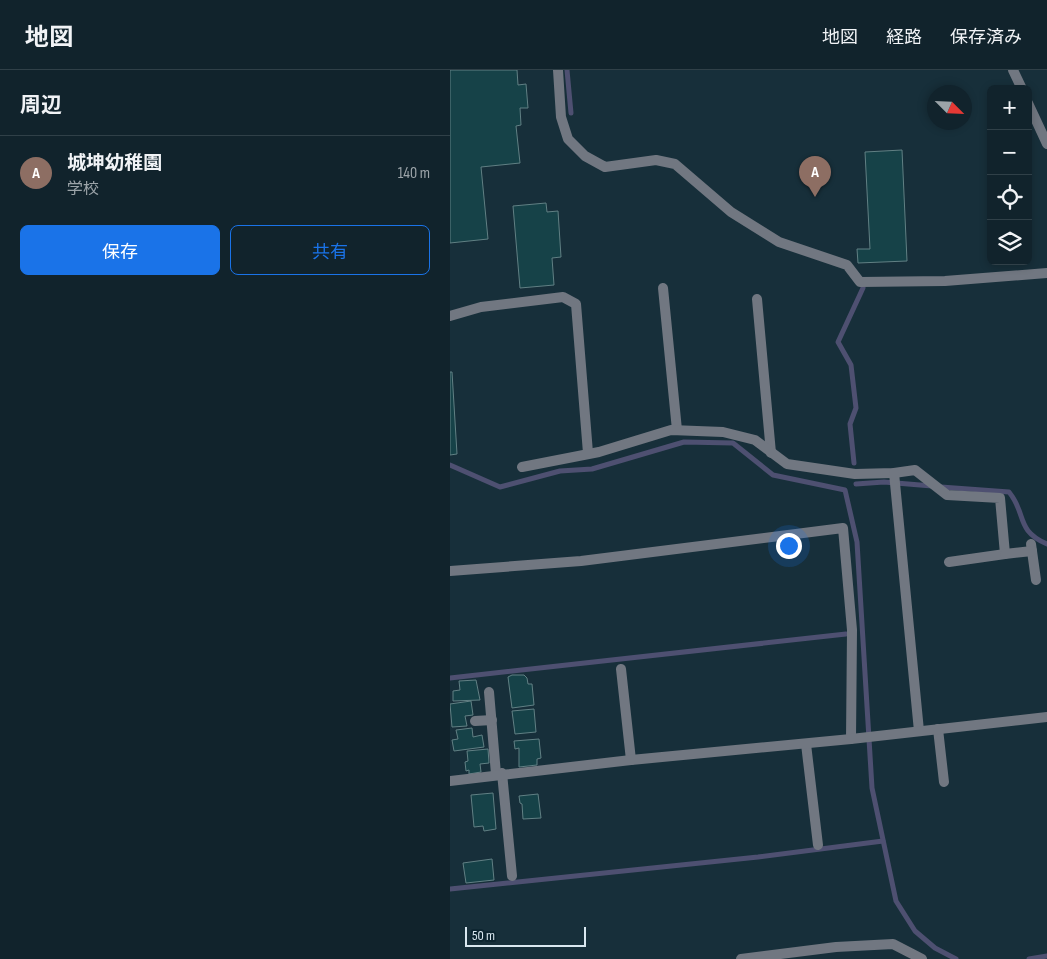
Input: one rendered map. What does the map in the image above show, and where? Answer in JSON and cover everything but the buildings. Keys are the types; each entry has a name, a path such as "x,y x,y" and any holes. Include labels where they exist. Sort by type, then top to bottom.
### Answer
{"street":[{"path":"558,70 561,117 568,139 585,156 605,167 656,160 675,164 739,217 779,242 847,266 860,282 945,281 1047,272"},
{"path":"1013,70 1020,85"},
{"path":"1032,112 1047,144"},
{"path":"663,288 677,430"},
{"path":"450,316 481,307 563,296 576,304 588,454"},
{"path":"757,299 772,453"},
{"path":"522,467 588,454 670,430 723,432 755,440 787,464 855,474 894,474 915,470 947,495 1000,498 1005,554"},
{"path":"894,474 919,731"},
{"path":"450,571 582,561 843,528 852,630 855,739"},
{"path":"949,562 1005,554 1032,547 1036,580"},
{"path":"621,669 631,760"},
{"path":"489,692 512,876"},
{"path":"450,781 499,774 855,739 1047,717"},
{"path":"475,721 492,720"},
{"path":"938,729 944,782"},
{"path":"806,744 818,845"},
{"path":"741,959 836,947 893,944 922,959"}],"waterway":[{"path":"567,70 571,113"},
{"path":"854,463 850,424 856,408 851,365 838,342 863,288"},
{"path":"450,465 500,487 560,471 592,469 684,442 733,443 773,475 845,490 857,542 872,788 896,901 915,931 935,948 956,959"},
{"path":"856,484 884,482 932,486"},
{"path":"941,487 1009,492 1030,533 1047,544"},
{"path":"450,678 846,634"},
{"path":"450,889 758,857 883,841"},
{"path":"1029,959 1047,956"}],"place":[{"name":"城坤幼稚園","path":"815,197"}]}
